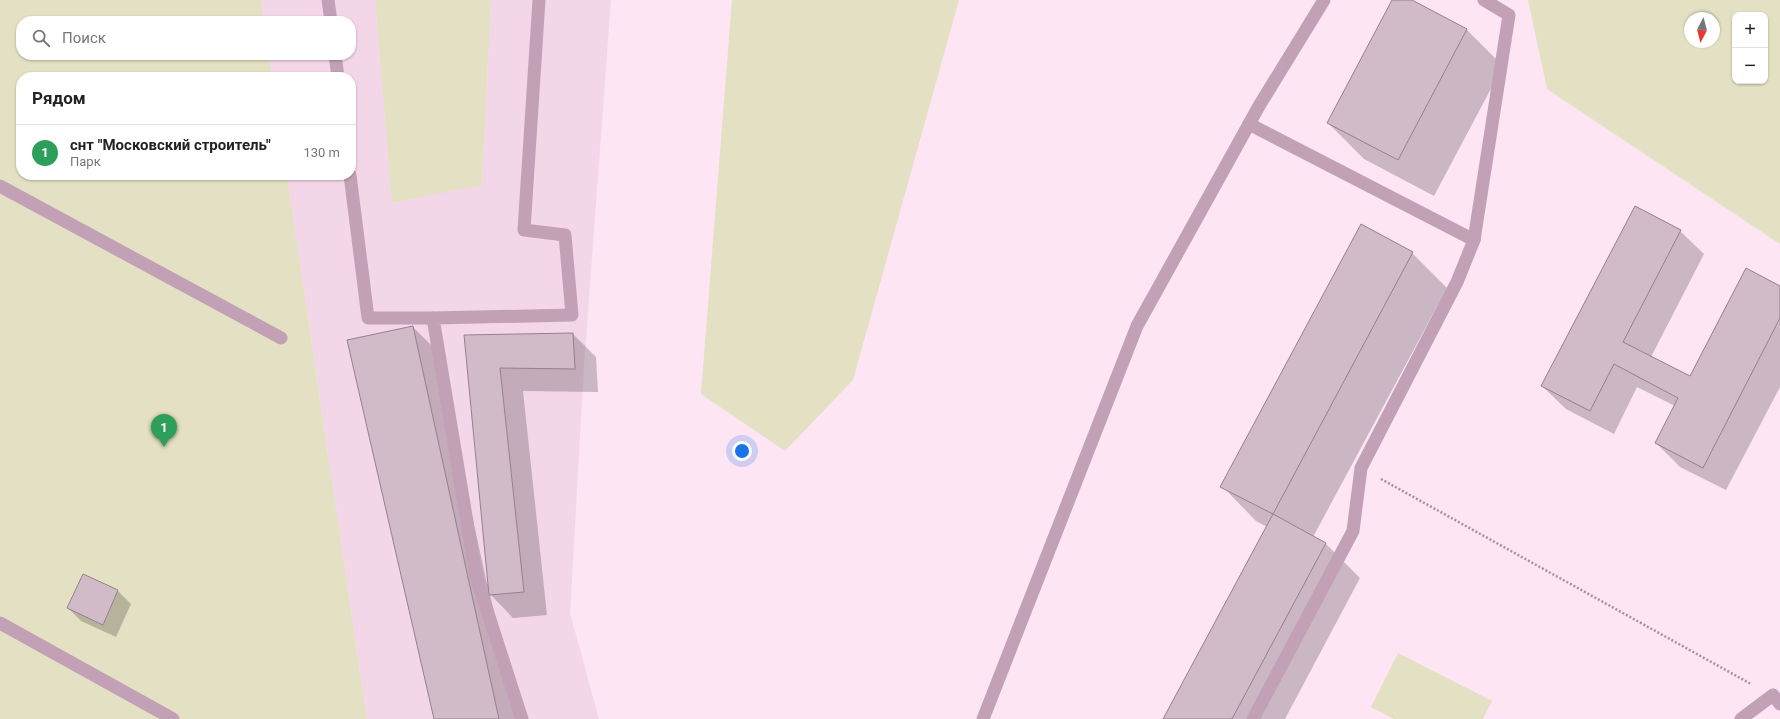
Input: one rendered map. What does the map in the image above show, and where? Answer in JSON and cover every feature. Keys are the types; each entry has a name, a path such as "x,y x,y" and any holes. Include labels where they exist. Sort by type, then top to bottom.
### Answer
{"lane":[{"path":"328,0 330,16"},
{"path":"351,180 368,318 572,315 565,235 524,230 539,0"},
{"path":"983,719 1137,326 1249,124 1324,0"},
{"path":"1253,719 1352,531 1361,468 1457,282 1474,240 1509,15 1484,0"},
{"path":"336,60 337,72"},
{"path":"1249,124 1474,240"},
{"path":"0,186 281,338"},
{"path":"433,318 476,576 522,719"},
{"path":"0,623 173,719"},
{"path":"1741,719 1776,700"}],"path":[{"path":"1361,468 1776,700"}],"shaded area":[{"path":"0,0 261,0 263,16 16,16 16,60 270,60 271,72 16,72 16,180 288,180 367,719 0,719"},
{"path":"261,0 375,0 392,203 482,184 491,0 611,0 584,366 570,613 599,719 367,719 288,180 356,180 356,72 271,72 270,60 356,60 356,16 263,16"},
{"path":"375,0 491,0 482,185 392,203"},
{"path":"732,0 959,0 853,380 785,451 701,394"},
{"path":"1528,0 1780,0 1780,244 1547,89"},
{"path":"1398,653 1492,701 1483,719 1394,719 1371,707"}],"building":[{"path":"1392,0 1412,0 1467,29 1398,160 1327,123"},
{"path":"1635,206 1681,230 1623,342 1690,376 1746,268 1780,286 1780,318 1703,468 1655,443 1678,398 1614,364 1590,411 1541,386"},
{"path":"1361,224 1413,252 1273,514 1220,487"},
{"path":"413,326 499,719 434,719 347,340"},
{"path":"573,333 575,369 500,368 524,592 489,595 464,335"},
{"path":"1273,514 1326,543 1232,719 1163,719"},
{"path":"83,574 118,590 103,625 67,608"}],"place":[{"name":"снт \"Московский строитель\"","path":"164,447"}]}
